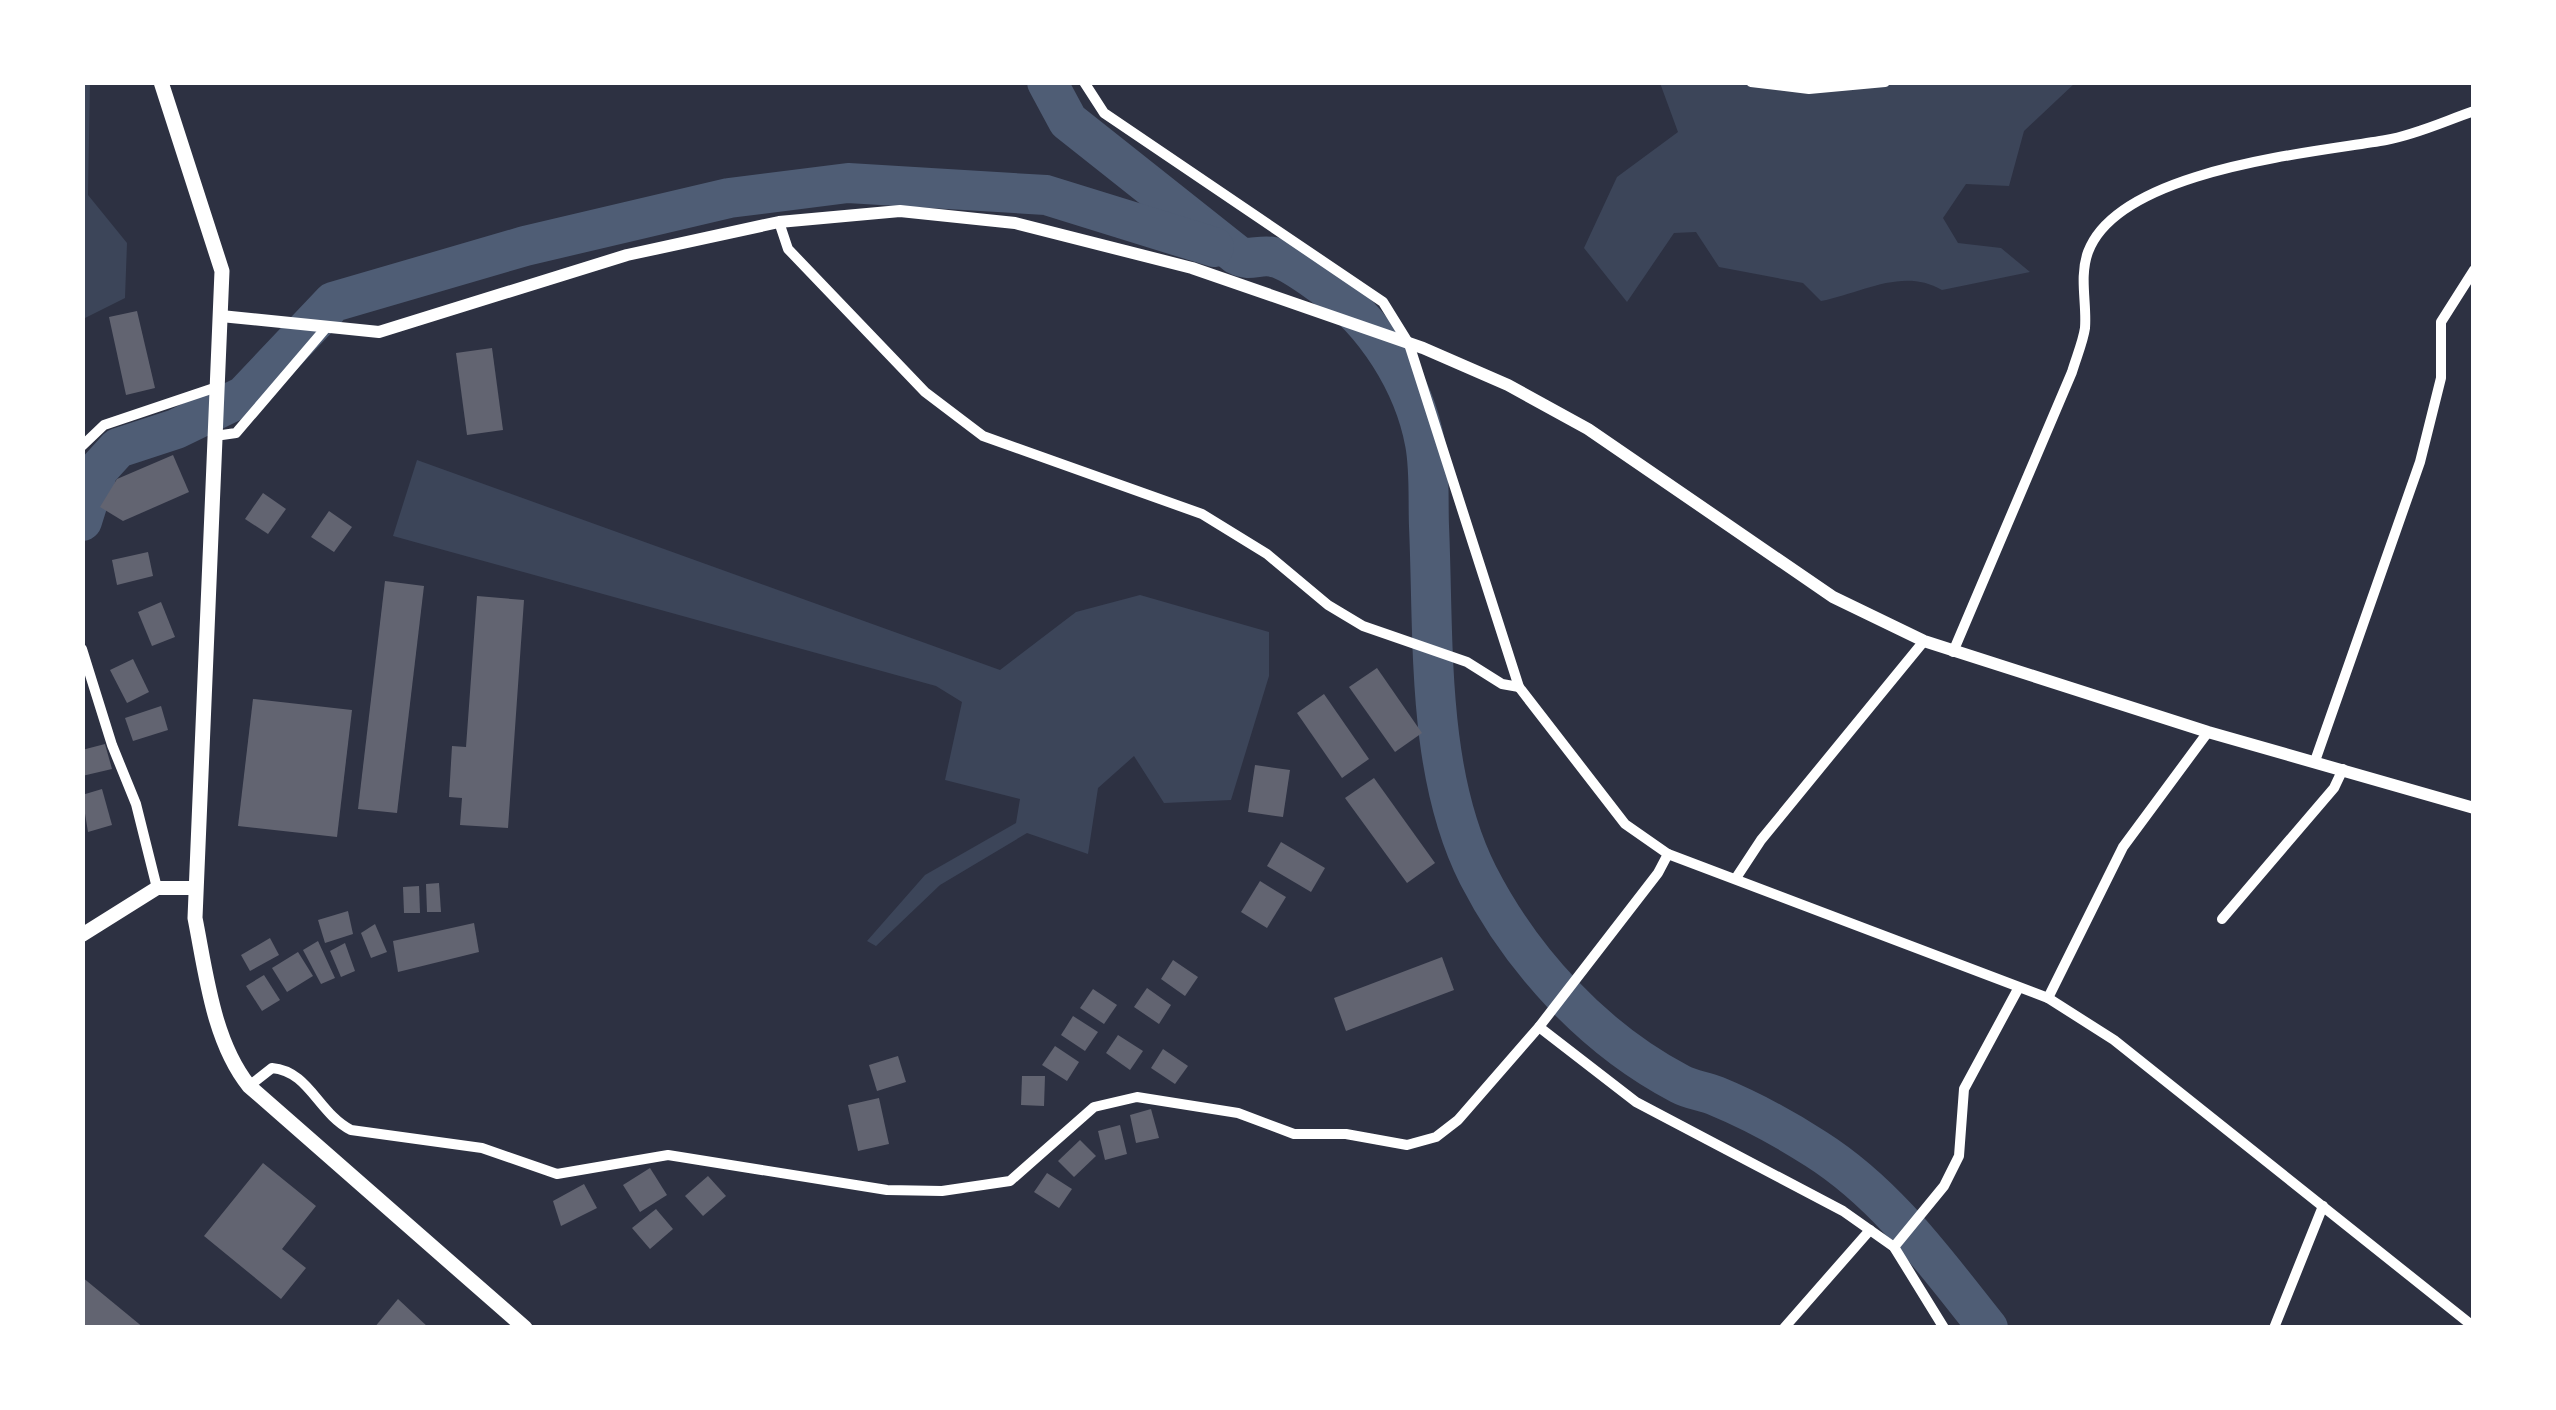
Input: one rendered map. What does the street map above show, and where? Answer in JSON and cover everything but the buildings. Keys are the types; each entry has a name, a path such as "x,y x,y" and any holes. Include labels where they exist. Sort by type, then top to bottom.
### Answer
{"main road":[{"path":"161,82 222,271 195,918 210,992 233,1066 248,1086 525,1328"},
{"path":"82,935 157,888 196,888"}],"street":[{"path":"1084,82 1104,113 1383,302 1408,344 1519,687 1626,824 1668,854 2048,998 2114,1040 2474,1327"},
{"path":"1750,82 1809,89 1885,82"},
{"path":"1952,652 2072,372 2085,329 2083,282 2088,251 2105,226 2154,194 2206,172 2390,139 2474,111"},
{"path":"221,316 297,322 325,330 379,332 627,256 779,222 900,211 1015,223 1192,268 1408,344 1561,412 1783,566 1861,612 1924,641 2208,732 2474,808"},
{"path":"779,222 788,249 925,392 982,436 1202,514 1267,554 1328,605 1362,626 1467,662 1502,684 1519,687"},
{"path":"2316,761 2420,462 2441,378 2441,322 2474,270"},
{"path":"215,429 236,433 325,330"},
{"path":"82,446 104,425 217,388"},
{"path":"1736,878 1761,840 1924,641"},
{"path":"82,649 112,745 136,804 157,888"},
{"path":"2048,998 2122,847 2208,732"},
{"path":"2222,918 2334,788 2342,770"},
{"path":"248,1086 272,1068 288,1069 303,1079 334,1121 351,1130 482,1148 541,1172 579,1173 668,1155 887,1190 942,1191 1010,1181 1025,1172 1094,1107 1137,1097 1238,1113 1294,1134 1346,1134 1407,1145 1436,1138 1458,1120 1572,984 1658,873 1668,854"},
{"path":"1894,1247 1925,1212 1959,1156 1964,1089 1976,1060 2018,989"},
{"path":"1541,1023 1636,1102 1870,1230 1894,1247 1944,1328"},
{"path":"2274,1328 2323,1206"},
{"path":"1784,1328 1870,1230"}],"shaded area":[{"path":"90,82 88,195 127,243 125,298 83,319 82,83"},
{"path":"1660,83 2075,83 2024,131 2009,186 1966,184 1943,218 1958,243 2001,248 2030,272 1942,290 1897,281 1821,301 1803,283 1719,267 1696,232 1674,233 1627,302 1584,248 1617,177 1678,132"},
{"path":"417,460 1000,670 1076,612 1140,595 1269,632 1269,676 1231,800 1164,803 1134,756 1098,788 1088,854 1027,833 940,885 876,946 867,941 925,875 1016,823 1020,799 945,780 962,702 936,686 393,536"}],"waterway":[{"path":"1047,82 1068,121 1237,255 1273,257 1286,262 1343,301 1376,336 1402,377 1420,421 1427,453 1433,659 1449,793 1478,875 1516,938 1563,995 1648,1066 1780,1127 1842,1167 1909,1231 1988,1328"},
{"path":"82,521 98,470 118,448 176,429 244,396 333,302 525,246 729,198 848,183 1046,195 1214,247"}]}
